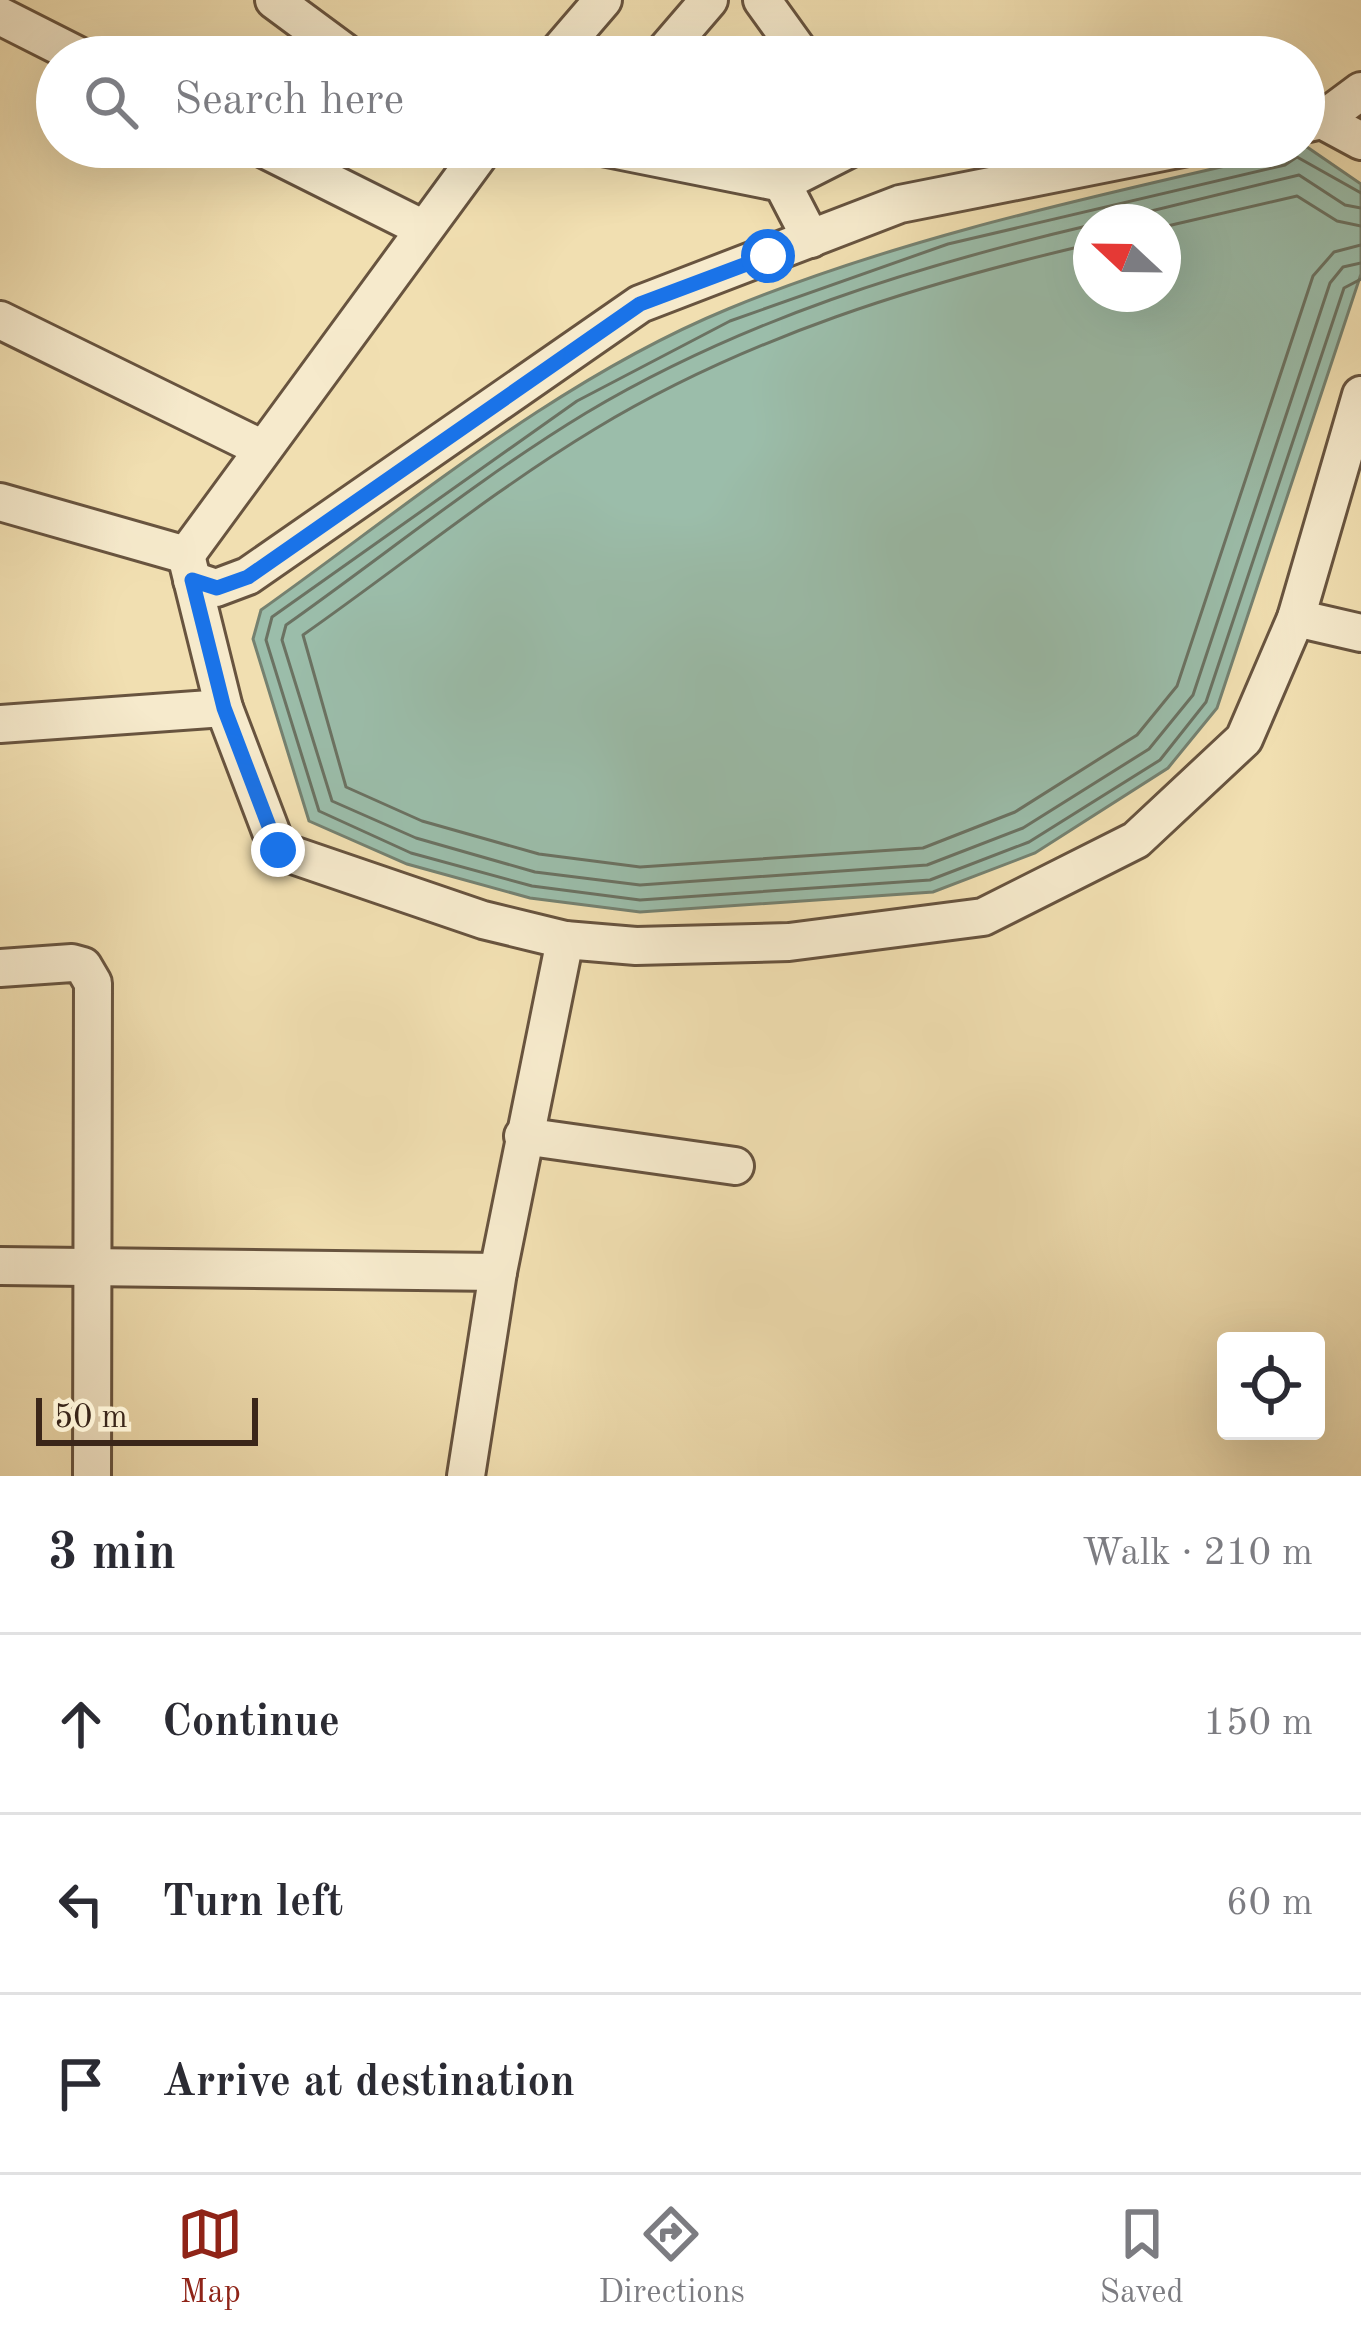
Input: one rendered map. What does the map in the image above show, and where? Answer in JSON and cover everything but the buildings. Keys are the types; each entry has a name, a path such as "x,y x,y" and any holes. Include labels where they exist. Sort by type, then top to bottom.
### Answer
{"street":[{"path":"274,0 323,36"},
{"path":"572,36 603,0"},
{"path":"678,36 709,0"},
{"path":"762,0 788,36"},
{"path":"0,16 40,36"},
{"path":"1325,114 1361,91"},
{"path":"1325,127 1361,141"},
{"path":"301,168 422,229"},
{"path":"465,168 263,449 189,568 224,708 278,850 483,920 565,940 636,946 789,942 983,917 1136,840 1244,739 1296,618 1361,395"},
{"path":"707,168 782,183 812,168"},
{"path":"0,502 189,568 217,588 248,577 640,304 900,205 1084,168"},
{"path":"782,183 811,239"},
{"path":"0,320 263,449"},
{"path":"1296,618 1361,632"},
{"path":"0,724 224,708"},
{"path":"466,1476 523,1136 565,940"},
{"path":"0,968 72,963 83,966 93,983 92,1476"},
{"path":"523,1136 734,1166"},
{"path":"0,1265 92,1270 498,1272"}],"water":[{"path":"1325,159 1361,184 1361,274 1217,708 1168,768 1035,853 933,892 640,912 530,898 407,864 309,821 253,639 261,610 487,446 604,371 728,309 942,236 1216,168 1325,168"}],"route":[{"path":"278,850 224,708 192,580 217,588 248,577 420,452 640,304 768,256"}]}
